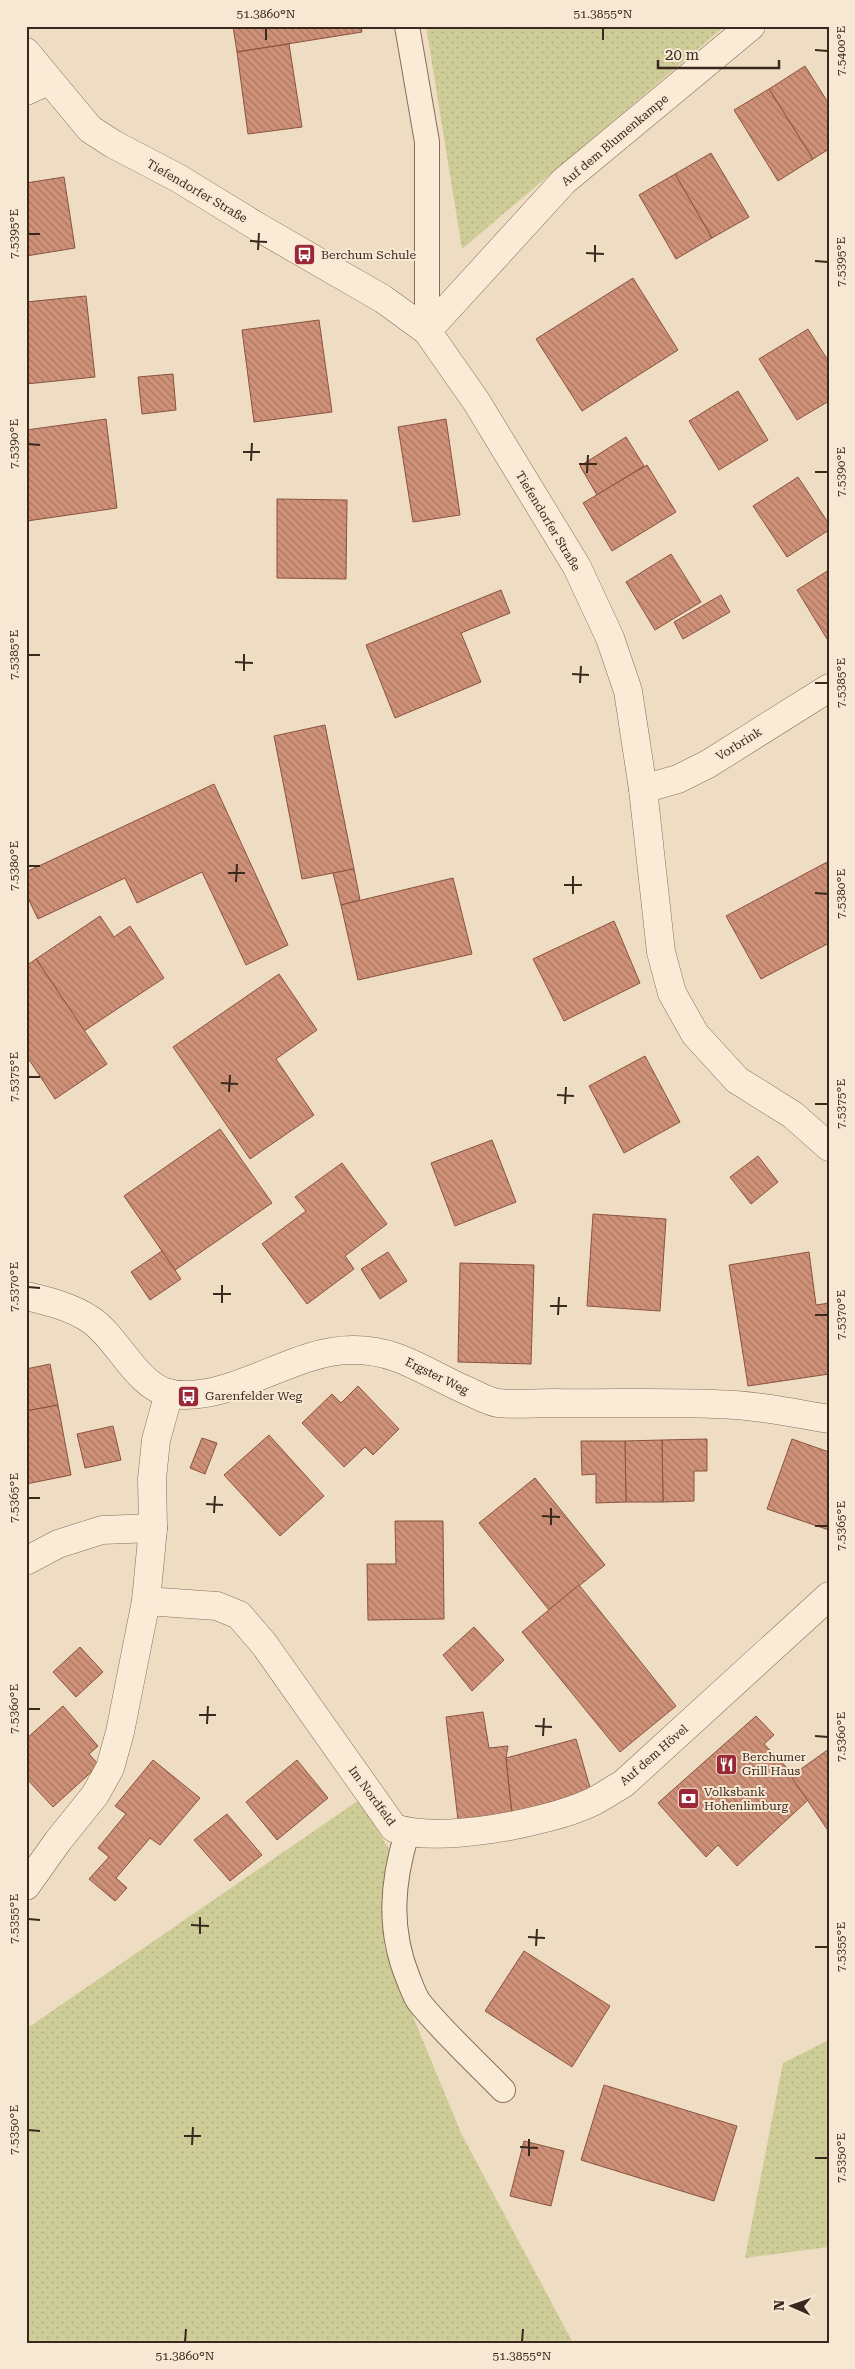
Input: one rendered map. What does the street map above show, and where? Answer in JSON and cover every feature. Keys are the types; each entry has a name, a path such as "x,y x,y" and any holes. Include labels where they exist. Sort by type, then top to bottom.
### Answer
{"street":[{"name":"Auf dem Blumenkampe","path":"427,331 564,181 751,26"},
{"name":"Tiefendorfer Straße","path":"26,52 37,86 90,129 113,144 178,178 258,227 383,299 427,331 476,401 578,567 610,638 628,691 643,789 661,952 672,993 694,1034 737,1080 793,1115 829,1147"},
{"name":"Vorbrink","path":"643,789 678,779 708,764 829,688"},
{"name":"Ergster Weg","path":"26,1296 56,1303 91,1320 116,1344 128,1362 146,1380 169,1393 190,1396 228,1387 318,1355 348,1350 376,1350 408,1360 447,1383 496,1403 736,1405 829,1419"},
{"path":"26,1886 58,1841 95,1795 110,1768 132,1677 146,1601 153,1528 152,1479 156,1440 169,1393"},
{"path":"26,1561 58,1544 102,1530 153,1528"},
{"name":"Auf dem Hövel","path":"407,1833 445,1834 505,1826 540,1818 589,1803 623,1784 829,1596"},
{"name":"Im Nordfeld","path":"146,1601 217,1606 239,1614 264,1644 394,1828 407,1833"}],"lane":[{"path":"407,26 427,142 427,331"},
{"name":"Im Nordfeld","path":"407,1833 397,1864 395,1894 394,1928 402,1961 418,2000 503,2090"}],"shaded area":[{"path":"426,26 725,26 462,249"},
{"path":"359,1800 389,1849 384,1946 461,2133 573,2343 26,2343 26,2029"},
{"path":"829,2040 829,2247 745,2258 783,2063"}],"building":[{"path":"233,26 361,26 362,32 237,52"},
{"path":"289,44 302,127 248,134 237,52"},
{"path":"805,66 829,104 829,149 813,159 769,89"},
{"path":"769,89 813,159 778,181 734,110"},
{"path":"711,153 749,217 712,238 675,174"},
{"path":"675,174 712,238 676,259 639,195"},
{"path":"64,177 75,248 26,256 26,183"},
{"path":"633,278 678,350 582,411 536,339"},
{"path":"86,296 95,377 26,384 26,302"},
{"path":"319,320 332,412 254,422 242,330"},
{"path":"808,329 829,362 829,401 797,420 759,359"},
{"path":"173,374 176,410 142,414 138,377"},
{"path":"738,391 768,440 719,470 689,421"},
{"path":"106,419 117,508 27,521 26,430"},
{"path":"446,419 460,515 413,522 398,427"},
{"path":"626,437 644,466 597,495 580,466"},
{"path":"647,465 676,512 612,551 583,503"},
{"path":"798,477 829,524 829,530 787,557 753,506"},
{"path":"277,499 347,500 346,579 277,578"},
{"path":"671,554 701,602 655,630 626,582"},
{"path":"829,570 829,638 827,639 797,590"},
{"path":"501,590 510,613 461,633 481,682 395,718 366,645"},
{"path":"721,595 730,612 683,639 674,622"},
{"path":"325,725 354,869 302,879 274,736"},
{"path":"214,784 288,945 246,965 202,872 137,903 125,878 38,919 26,894 26,872"},
{"path":"829,861 829,943 761,979 726,916"},
{"path":"354,869 360,900 341,905 333,873"},
{"path":"453,878 472,954 358,980 341,905"},
{"path":"100,916 114,937 130,926 164,978 84,1031 36,959"},
{"path":"614,921 640,983 564,1021 533,959"},
{"path":"36,959 107,1064 55,1099 26,1055 26,966"},
{"path":"279,974 317,1030 276,1059 314,1115 250,1159 173,1047"},
{"path":"645,1056 680,1122 624,1153 589,1086"},
{"path":"220,1129 272,1203 175,1270 124,1196"},
{"path":"492,1140 516,1202 455,1226 431,1163"},
{"path":"758,1156 778,1182 751,1204 730,1177"},
{"path":"342,1163 387,1224 345,1256 354,1269 307,1304 262,1244 306,1211 295,1197"},
{"path":"593,1214 666,1219 660,1311 587,1306"},
{"path":"162,1251 181,1279 150,1300 131,1272"},
{"path":"388,1252 407,1281 380,1299 361,1269"},
{"path":"809,1252 816,1305 829,1303 829,1374 748,1386 729,1265"},
{"path":"460,1263 534,1265 531,1364 458,1362"},
{"path":"50,1364 58,1405 26,1411 26,1369"},
{"path":"358,1386 399,1429 373,1455 365,1447 344,1467 302,1423 332,1394 341,1403"},
{"path":"58,1405 71,1475 26,1484 26,1411"},
{"path":"113,1426 121,1460 85,1468 77,1434"},
{"path":"269,1435 324,1496 280,1536 224,1475"},
{"path":"202,1438 217,1443 205,1474 190,1468"},
{"path":"707,1439 707,1471 694,1471 694,1501 663,1502 662,1440"},
{"path":"792,1439 829,1452 829,1530 767,1509"},
{"path":"662,1440 663,1502 626,1502 625,1441"},
{"path":"581,1441 625,1441 626,1502 596,1503 596,1474 582,1475"},
{"path":"535,1478 605,1565 549,1610 479,1523"},
{"path":"395,1521 443,1521 444,1619 368,1620 367,1564 396,1564"},
{"path":"579,1585 676,1706 620,1752 522,1632"},
{"path":"474,1627 504,1660 472,1691 443,1655"},
{"path":"80,1647 103,1672 76,1697 53,1672"},
{"path":"63,1706 98,1746 89,1754 99,1765 53,1807 26,1778 26,1739"},
{"path":"483,1712 489,1748 508,1746 506,1758 512,1813 458,1820 446,1717"},
{"path":"756,1716 774,1735 764,1744 793,1774 791,1776 808,1800 737,1866 718,1845 706,1857 658,1803"},
{"path":"576,1739 591,1791 512,1813 506,1758"},
{"path":"829,1749 829,1832 791,1776"},
{"path":"153,1760 200,1798 160,1845 150,1838 116,1878 127,1888 115,1901 89,1879 109,1857 98,1848 126,1814 115,1806"},
{"path":"297,1760 328,1798 277,1840 246,1802"},
{"path":"227,1814 262,1855 230,1881 194,1840"},
{"path":"524,1951 610,2006 572,2067 485,2011"},
{"path":"604,2085 737,2126 714,2201 581,2160"},
{"path":"524,2141 564,2151 551,2206 510,2196"}],"place":[{"name":"Berchum Schule","path":"305,255"},
{"name":"Garenfelder Weg","path":"189,1396"},
{"name":"Berchumer Grill Haus","path":"726,1764"},
{"name":"Volksbank Hohenlimburg","path":"688,1799"}]}
